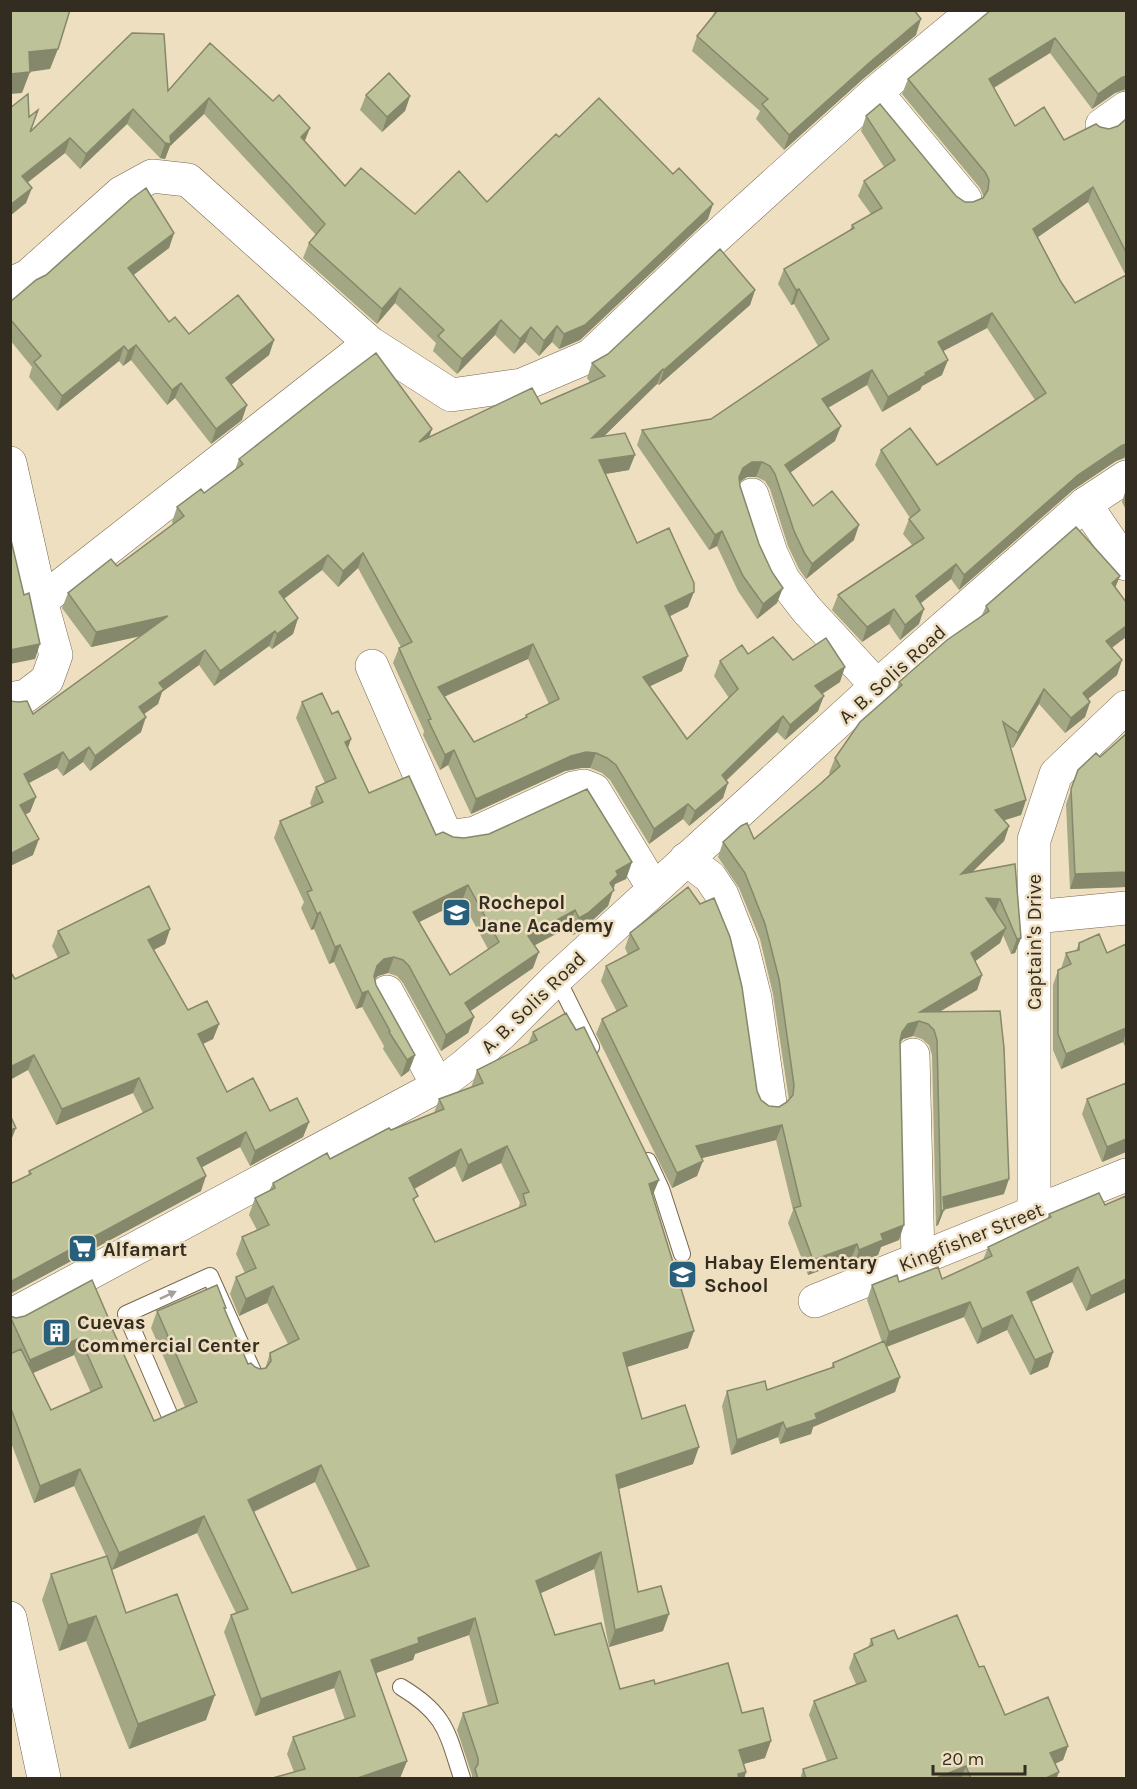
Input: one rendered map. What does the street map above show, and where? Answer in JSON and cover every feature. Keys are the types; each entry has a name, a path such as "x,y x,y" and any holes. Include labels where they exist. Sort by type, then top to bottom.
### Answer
{"street":[{"path":"10,284 28,276 121,193 152,176 188,180 370,343 451,395 522,384 590,356 705,247 876,92 975,10"},
{"path":"876,92 965,199"},
{"path":"41,601 370,343"},
{"path":"10,463 41,601 56,655 47,680 26,696 10,699"},
{"name":"A. B. Solis Road","path":"10,1316 438,1086 501,1034 557,978 877,686 1085,504 1126,477"},
{"path":"753,495 771,553 783,579 806,609 877,686"},
{"path":"1085,504 1126,564"},
{"path":"372,666 444,831 455,836 476,832 573,788 584,786 594,790 654,889"},
{"name":"Captain's Drive","path":"1034,1212 1034,840 1056,774 1126,707"},
{"path":"686,859 710,877 722,895 742,946 755,998 770,1103"},
{"path":"1035,916 1126,908"},
{"path":"387,992 438,1086"},
{"path":"913,1055 918,1259"},
{"name":"Kingfisher Street","path":"815,1301 1126,1175"},
{"path":"10,1618 18,1689 44,1779"}],"lane":[{"path":"557,978 599,1062"},
{"path":"640,1146 661,1189 682,1254"},
{"path":"169,1414 126,1314 210,1276 255,1376"},
{"path":"401,1687 421,1700 438,1717 447,1731 462,1779"}],"building":[{"path":"10,10 70,10 58,49 29,52 30,72 10,74"},
{"path":"718,10 914,10 921,19 789,135 762,104 768,99 697,36"},
{"path":"991,10 1126,10 1126,76 1098,94 1055,38 989,79 1015,126 1044,107 1064,140 1096,124 1109,129 1118,126 1126,119 1126,252 1093,187 1033,229 1061,282 1075,303 1126,275 1126,444 1078,475 964,575 956,564 916,596 924,609 905,625 894,609 867,627 838,595 924,538 909,519 920,510 881,450 910,428 937,465 1046,393 992,313 938,342 948,360 888,397 872,370 822,399 841,426 785,465 813,506 832,491 859,525 812,564 794,531 775,474 770,466 762,462 752,462 743,468 739,477 740,486 759,544 772,572 783,588 763,604 743,576 722,531 715,535 642,430 711,419 829,339 799,289 796,290 784,269 854,228 852,225 882,208 864,181 895,160 866,116 880,104 956,196 965,202 983,198 988,190 989,180 985,172 908,79"},
{"path":"132,33 164,34 168,91 210,43 273,101 279,95 310,128 301,137 345,186 361,168 415,214 459,171 487,202 556,134 559,137 599,98 673,174 679,168 713,204 585,325 564,334 557,326 544,341 531,327 520,339 501,320 462,359 438,336 444,330 400,288 382,309 309,243 325,224 209,98 170,136 171,144 165,143 133,109 86,154 70,138 22,176 32,188 10,205 10,108 28,94 29,117 38,110 30,132"},
{"path":"389,73 410,96 387,117 366,95"},
{"path":"146,188 174,233 128,268 169,322 175,317 189,334 238,295 274,340 226,378 247,405 216,429 181,383 172,390 136,345 128,351 124,346 62,396 34,362 41,356 10,319 10,302 36,280 46,275"},
{"path":"720,249 755,290 663,369 592,438 625,433 635,455 599,460 637,543 669,528 694,583 694,592 665,606 688,656 643,677 687,739 738,689 720,661 742,645 748,654 773,637 793,660 826,638 845,667 815,686 824,696 790,725 783,716 722,775 728,783 695,811 688,804 654,829 616,765 596,753 586,752 571,756 476,799 454,750 445,755 428,720 431,719 399,648 412,642 363,553 343,571 328,555 279,592 298,618 277,634 275,631 220,671 205,650 159,683 164,689 139,707 146,717 95,756 89,747 69,761 63,752 24,774 36,797 20,805 39,839 10,854 10,701 27,701 33,714 168,616 96,632 68,593 111,559 117,566 184,516 177,507 201,489 204,493 243,464 239,459 376,353 432,429 419,442 532,388 541,404 605,376 592,363 608,354","holes":["533,644 559,699 474,742 438,687"]},
{"path":"1076,527 1120,576 1112,583 1126,602 1126,626 1106,641 1122,660 1083,693 1090,702 1071,718 1044,689 1018,733 1003,722 1026,800 995,810 1009,826 961,874 1015,864 1021,938 1017,939 1000,899 986,898 1006,928 971,953 982,975 920,1012 1000,1011 1004,1048 1009,1179 943,1197 944,1210 941,1211 937,1040 934,1030 928,1024 919,1021 908,1024 902,1032 900,1041 904,1225 881,1234 883,1240 859,1250 857,1244 813,1260 794,1208 801,1206 782,1125 696,1146 703,1161 677,1173 602,1019 627,1006 606,966 639,949 630,933 688,887 700,904 714,898 730,937 742,987 757,1091 761,1100 769,1106 779,1107 787,1102 793,1095 794,1085 779,979 765,924 745,873 723,842 747,823 754,839 819,785 840,766 835,758 860,722 902,685 899,682 947,640 989,611 986,606"},
{"path":"10,540 24,595 29,593 40,644 10,650"},
{"path":"322,693 332,714 338,711 351,739 345,742 369,793 409,776 436,835 443,832 453,837 464,838 489,834 587,789 632,862 616,871 618,875 610,883 614,890 588,913 579,918 575,910 528,936 539,952 465,1003 474,1017 446,1035 409,966 403,960 394,957 384,959 377,966 374,976 376,985 415,1055 407,1060 389,1032 368,991 362,993 340,945 335,947 320,912 317,914 307,892 312,890 280,821 323,802 316,787 336,778 302,702","holes":["468,885 499,942 450,975 413,912"]},
{"path":"1126,734 1126,872 1075,874 1071,789 1078,770 1096,753 1100,757"},
{"path":"149,886 170,929 148,940 188,1010 207,1001 219,1024 198,1034 227,1092 253,1078 270,1111 297,1098 309,1122 255,1151 246,1132 197,1158 206,1176 10,1282 10,1184 31,1174 29,1171 153,1108 139,1078 62,1109 34,1055 10,1067 10,971 15,979 69,953 58,931"},
{"path":"1099,934 1107,953 1126,944 1126,1028 1066,1054 1058,1034 1058,970 1071,964 1066,953 1079,950 1079,943"},
{"path":"566,1013 576,1030 584,1027 659,1180 649,1184 694,1331 623,1353 642,1419 685,1405 699,1447 616,1475 638,1592 661,1586 669,1614 615,1630 601,1552 536,1581 555,1635 601,1623 620,1689 654,1680 655,1684 728,1663 742,1713 763,1708 771,1741 739,1750 746,1772 738,1774 739,1779 478,1779 475,1769 478,1758 463,1713 498,1703 475,1618 418,1638 419,1643 371,1660 407,1761 355,1779 269,1779 305,1769 293,1737 355,1716 340,1671 261,1699 231,1615 248,1609 204,1516 119,1553 80,1469 40,1486 10,1406 10,1354 21,1349 51,1410 102,1387 80,1338 30,1360 10,1316 16,1318 25,1316 92,1280 154,1421 197,1402 157,1311 217,1285 226,1308 224,1308 248,1364 251,1363 260,1369 266,1368 271,1361 270,1353 299,1339 273,1286 246,1299 236,1277 256,1268 242,1237 269,1225 255,1198 275,1188 273,1183 327,1153 330,1159 389,1128 391,1130 444,1109 439,1099 483,1083 477,1070 537,1040 533,1032","holes":["507,1146 529,1192 523,1194 526,1205 435,1242 413,1199 418,1196 409,1178 461,1149 468,1165","321,1465 369,1566 292,1593 248,1500"]},
{"path":"1126,1083 1126,1139 1107,1147 1087,1099"},
{"path":"10,1115 16,1128 10,1130"},
{"path":"1099,1193 1105,1205 1126,1196 1126,1279 1091,1296 1078,1267 1027,1292 1053,1352 1035,1360 1012,1315 982,1329 970,1302 889,1332 872,1285 897,1275 899,1282 938,1267 942,1279 992,1256 988,1247 1051,1217 1049,1214"},
{"path":"884,1341 900,1377 815,1414 817,1419 786,1429 783,1422 737,1440 727,1391 765,1381 767,1390 834,1367 833,1363"},
{"path":"107,1556 126,1613 177,1594 215,1695 138,1724 96,1616 68,1625 51,1574"},
{"path":"957,1615 979,1667 984,1666 1005,1715 1048,1697 1068,1746 1050,1753 1059,1772 1044,1779 971,1779 966,1766 934,1779 806,1779 803,1769 837,1758 814,1701 866,1681 854,1654 873,1645 871,1639 894,1630 898,1639"}],"place":[{"name":"Rochepol Jane Academy","path":"457,913"},
{"name":"Alfamart","path":"82,1249"},
{"name":"Habay Elementary School","path":"683,1274"},
{"name":"Cuevas Commercial Center","path":"56,1333"}]}
